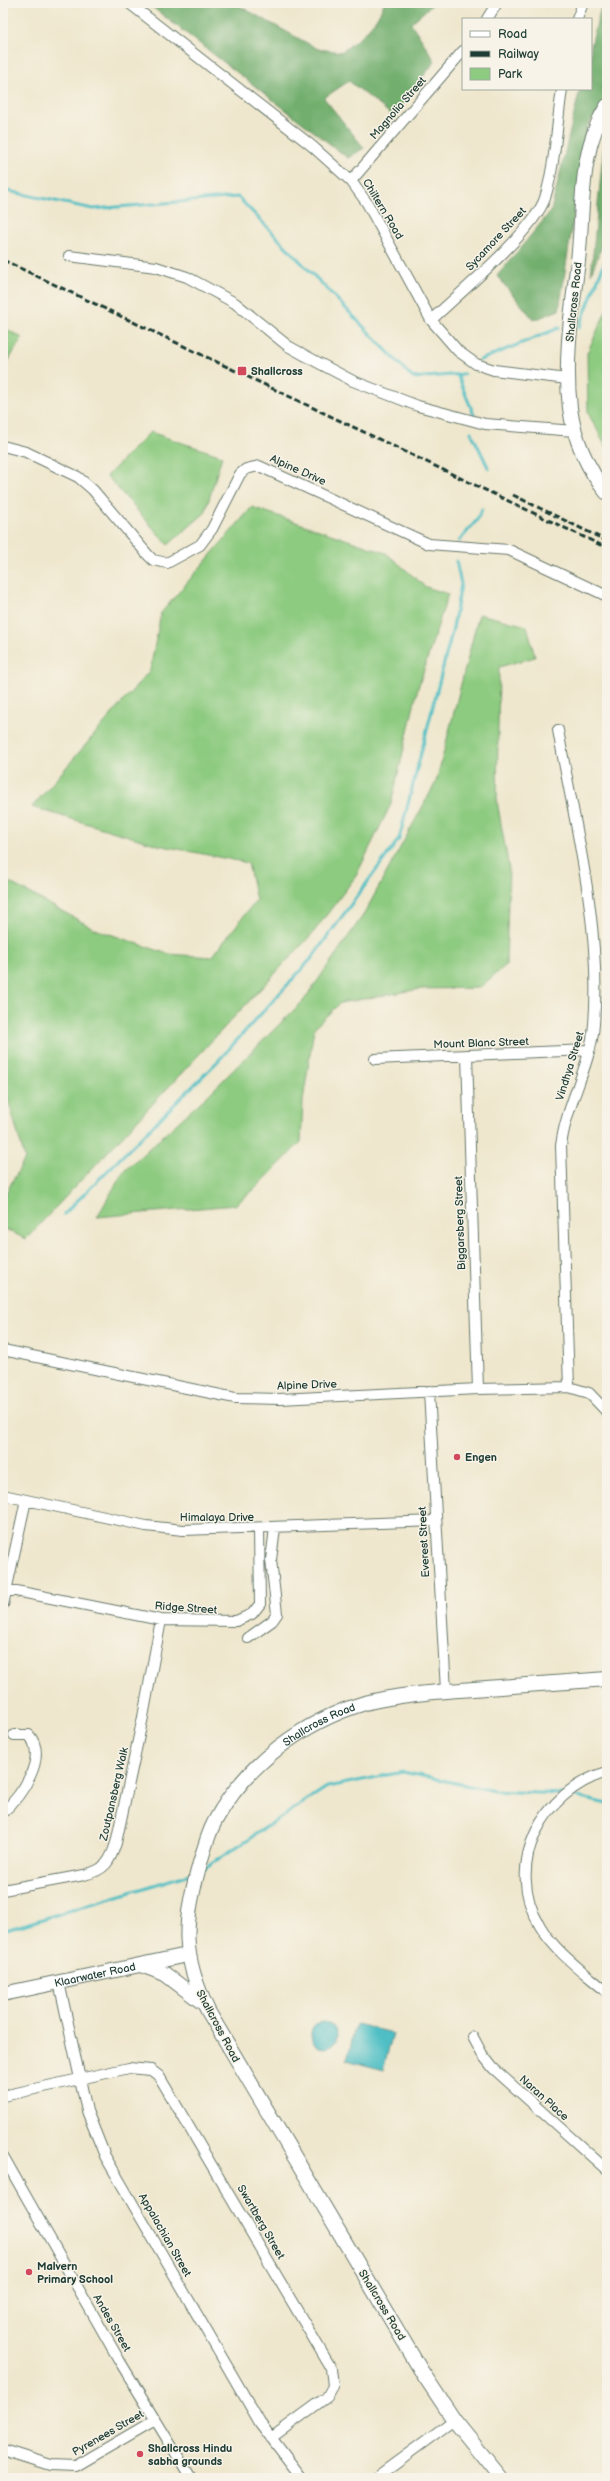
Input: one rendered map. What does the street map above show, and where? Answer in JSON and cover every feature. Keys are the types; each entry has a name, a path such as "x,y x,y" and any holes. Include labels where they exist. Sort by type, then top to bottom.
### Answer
{"street":[{"name":"Chiltern Road","path":"129,3 312,146 351,181 367,203 431,320 458,351 476,364 512,374 568,379"},
{"path":"488,18 497,3"},
{"path":"577,18 583,3"},
{"name":"Magnolia Street","path":"351,181 462,52"},
{"name":"Sycamore Street","path":"431,320 505,249 541,206 549,177 562,90"},
{"name":"Shallcross Road","path":"607,106 595,127 585,167 578,262 571,304 568,379 570,410 575,431 584,457 607,494"},
{"path":"69,256 156,267 187,277 235,303 288,346 353,381 418,406 485,424 575,431"},
{"name":"Alpine Drive","path":"3,446 26,452 78,476 93,490 148,555 159,562 174,562 200,545 212,529 240,474 246,469 259,466 429,544 509,550 607,596"},
{"name":"Vindhya Street","path":"558,730 594,940 594,1024 589,1050 566,1122 561,1146 569,1387"},
{"name":"Mount Blanc Street","path":"375,1059 589,1050"},
{"name":"Biggarsberg Street","path":"467,1056 478,1389"},
{"name":"Alpine Drive","path":"3,1350 235,1398 280,1399 429,1391 569,1387 589,1393 607,1412"},
{"name":"Everest Street","path":"429,1391 435,1521 446,1691"},
{"name":"Himalaya Drive","path":"3,1495 165,1528 259,1529 435,1521"},
{"path":"3,1605 26,1500"},
{"path":"248,1638 272,1621 277,1614 271,1560 275,1528"},
{"name":"Ridge Street","path":"6,1589 161,1620 236,1621 252,1614 260,1604 259,1529"},
{"name":"Zoutpansberg Walk","path":"3,1890 84,1876 97,1872 109,1863 116,1843 143,1717 161,1620"},
{"name":"Shallcross Road","path":"502,2478 454,2420 398,2332 205,2005 187,1955 187,1934 190,1908 206,1844 215,1821 235,1792 254,1770 287,1741 340,1712 394,1697 446,1691 607,1679"},
{"path":"3,1812 22,1793 34,1760 35,1747 32,1739 29,1736 14,1735"},
{"path":"607,1772 576,1786 550,1807 534,1834 528,1850 526,1872 528,1899 540,1926 549,1939 607,1992"},
{"name":"Klaarwater Road","path":"3,1994 187,1955"},
{"path":"141,1965 165,1974 205,2005"},
{"name":"Appalachian Street","path":"58,1982 87,2111 105,2156 271,2438 302,2478"},
{"name":"Naran Place","path":"473,2037 482,2054 493,2068 607,2170"},
{"name":"Swartberg Street","path":"3,2096 140,2067 151,2070 159,2076 326,2356 333,2377 333,2386 327,2397 271,2438"},
{"name":"Andes Street","path":"3,2156 155,2420 191,2478"},
{"name":"Pyrenees Street","path":"3,2450 51,2465 76,2466 155,2420"},
{"path":"375,2478 454,2420"}],"green space":[{"path":"147,3 234,3 318,49 341,52 367,31 377,18 384,3 434,3 411,23 435,61 393,116 349,81 324,98 364,148 348,158"},
{"path":"602,3 607,3 607,101 588,125 559,310 534,320 497,276 551,211 580,90 592,90 592,42"},
{"path":"607,132 607,233 591,274 605,134"},
{"path":"607,309 607,448 588,413 587,353"},
{"path":"3,327 22,338 3,370"},
{"path":"150,432 222,456 205,513 168,545 107,476"},
{"path":"252,507 386,553 426,587 448,594 418,688 391,804 356,876 313,933 26,1239 3,1228 3,1198 25,1159 3,1082 3,879 95,929 168,954 212,957 256,900 248,863 158,845 32,807 150,670 161,613"},
{"path":"479,614 527,626 535,657 499,667 497,801 509,869 506,965 479,988 420,989 340,1003 314,1028 303,1101 301,1142 256,1188 235,1205 97,1217 123,1172 206,1097 304,1000 364,914 436,782"}],"water":[{"path":"324,2022 334,2025 337,2035 334,2045 324,2048 314,2045 311,2035 314,2025"},
{"path":"356,2024 393,2033 383,2070 347,2060"}],"waterway":[{"path":"3,190 93,209 238,197 413,378 464,374"},
{"path":"579,328 607,256"},
{"path":"480,360 559,328"},
{"path":"457,374 474,415"},
{"path":"471,432 489,469"},
{"path":"459,541 477,520 482,509"},
{"path":"64,1214 218,1061 311,959 399,839 453,628 461,584 456,561"},
{"path":"203,1869 327,1787 403,1772 494,1791 562,1794"},
{"path":"569,1795 607,1804"},
{"path":"3,1931 193,1873"}],"railway":[{"path":"3,260 607,548"},
{"path":"513,495 607,541"}],"place":[{"name":"Shallcross","path":"242,371"},
{"name":"Engen","path":"457,1457"},
{"name":"Malvern Primary School","path":"29,2272"},
{"name":"Shallcross Hindu sabha grounds","path":"140,2454"}]}
